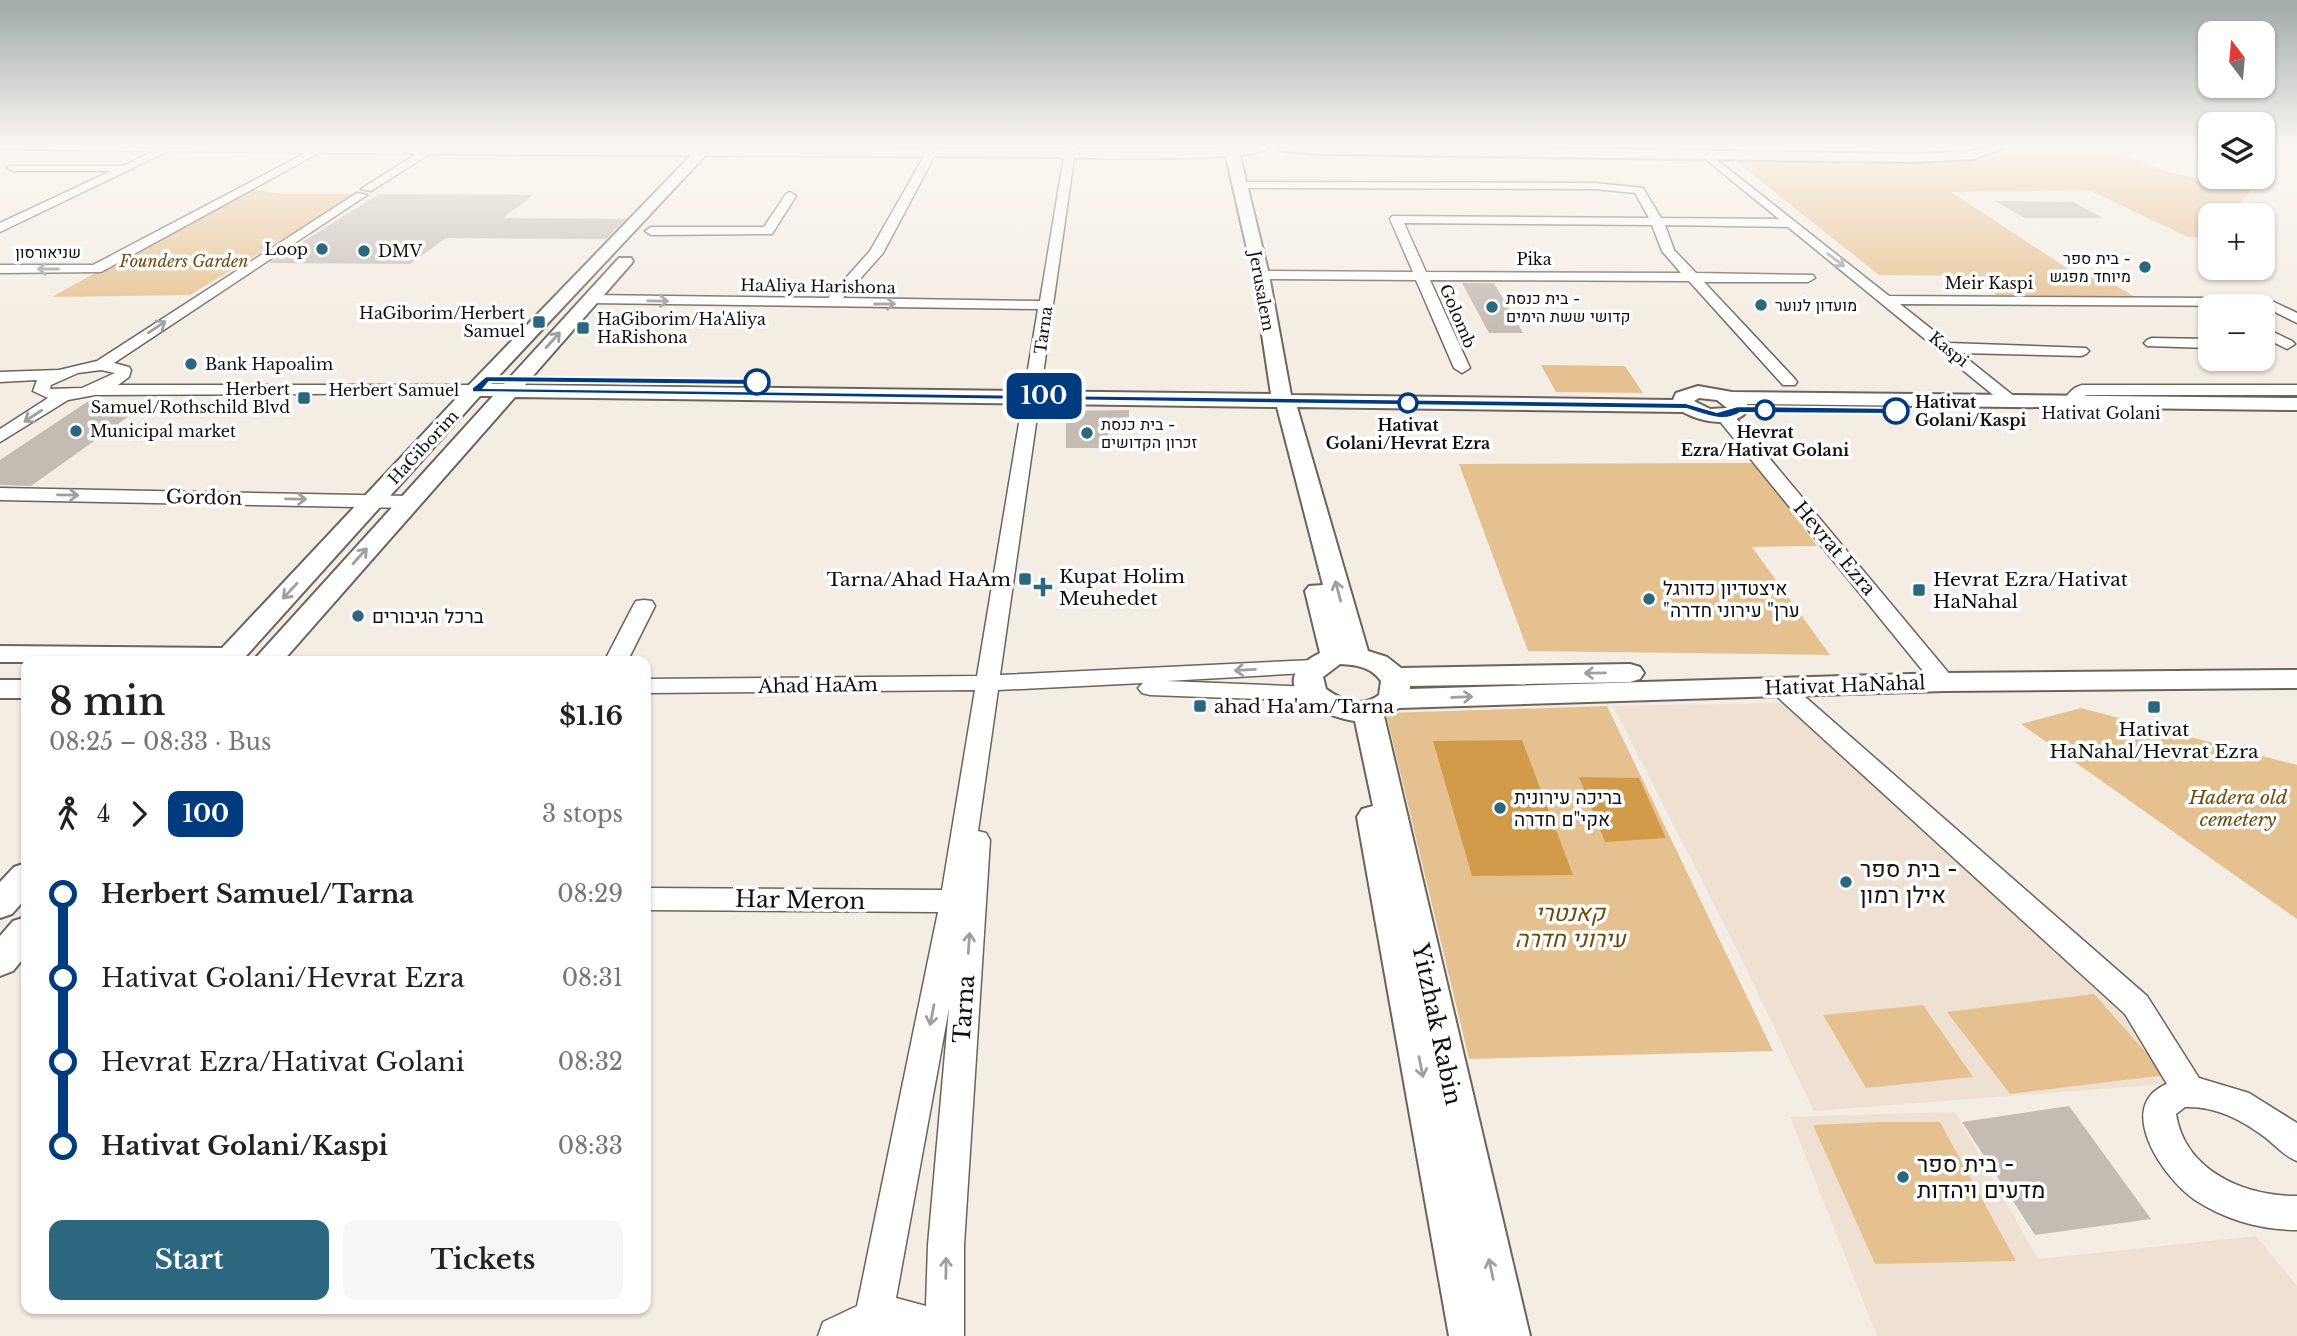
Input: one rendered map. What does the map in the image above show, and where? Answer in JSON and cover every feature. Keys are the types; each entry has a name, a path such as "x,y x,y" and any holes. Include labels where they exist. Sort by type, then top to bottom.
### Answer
{"street":[{"path":"0,228 46,206"},
{"name":"שניאורסון","path":"0,270 96,269 213,206"},
{"path":"101,365 343,206"},
{"name":"HaGiborim","path":"271,656 408,502 497,385 662,206"},
{"name":"HaGiborim","path":"234,656 373,501 590,299 670,206"},
{"path":"642,241 768,231 783,206"},
{"path":"830,304 876,253 902,206"},
{"name":"Tarna","path":"874,1317 954,901 1062,206"},
{"name":"Jerusalem","path":"1245,206 1261,275 1278,398"},
{"path":"1648,206 1668,251 1789,382"},
{"name":"Kaspi","path":"1772,206 2009,400"},
{"name":"Golomb","path":"1462,368 1396,219 1657,221"},
{"path":"1657,221 1790,223"},
{"name":"Pika","path":"1261,275 1808,278"},
{"name":"HaAliya Harishona","path":"590,299 1047,305"},
{"name":"Meir Kaspi","path":"1888,300 2198,304"},
{"name":"Meir Kaspi","path":"2275,307 2297,318"},
{"path":"2275,338 2287,344 2275,344"},
{"path":"2152,343 2198,344"},
{"path":"1948,348 2081,351"},
{"path":"0,377 61,373 101,365 119,367 123,374 112,382 91,390 66,394 41,391 44,382 61,373"},
{"name":"Herbert Samuel","path":"123,374 497,385 1034,391 1278,398"},
{"name":"Herbert Samuel","path":"91,390 497,385"},
{"name":"Hativat Golani","path":"2072,400 2082,390 2297,390"},
{"path":"0,437 66,394"},
{"path":"1329,669 1375,662 1387,668 1377,700 1336,709 1278,398 1685,402 1707,414 1731,407"},
{"name":"Hativat Golani","path":"1731,407 2009,400 2297,404"},
{"name":"Hativat Golani","path":"1731,407 2297,414"},
{"name":"Hevrat Ezra","path":"1731,407 1939,674"},
{"name":"Gordon","path":"0,494 408,502"},
{"path":"618,656 644,606"},
{"path":"0,654 77,656"},
{"name":"Hativat HaNahal","path":"1377,700 1939,674 2297,661"},
{"name":"Ahad HaAm","path":"651,686 989,683 1329,669"},
{"name":"Hativat HaNahal","path":"1377,700 1780,687 1939,674 2297,679"},
{"name":"Tarna","path":"942,1336 946,1245 989,683"},
{"path":"1780,687 2136,1005 2190,1092"},
{"path":"0,689 21,689"},
{"name":"Yitzhak Rabin","path":"1377,700 1473,1336"},
{"name":"Yitzhak Rabin","path":"1377,700 1506,1336"},
{"path":"0,905 21,882"},
{"name":"Har Meron","path":"651,899 954,901"},
{"path":"0,961 21,938"},
{"path":"2297,1145 2272,1122 2245,1106 2218,1096 2190,1092 2171,1096 2159,1110 2158,1127 2177,1161 2200,1182 2228,1199 2257,1211 2297,1213"},
{"path":"837,1336 853,1325 874,1317 894,1315 914,1319 942,1336"}],"shaded area":[{"name":"בית ספר - אילן רמון","path":"1785,703 2126,1002 2159,1059 2164,1084 1814,1111 1739,954 1613,706"},
{"name":"בריכה עירונית אקי\"ם חדרה","path":"1522,740 1573,875 1472,876 1433,741"},
{"path":"1579,777 1639,778 1666,838 1605,842"},
{"name":"בית ספר - מדעים ויהדות","path":"1955,1112 2038,1259 2256,1236 2297,1286 2297,1336 1877,1336 1790,1117"}],"green space":[{"name":"Founders Garden","path":"214,206 337,206 190,295 52,297"},
{"path":"1793,206 1973,206 2076,274 2098,275 2135,297 1996,295 1974,276 1879,275"},
{"path":"2123,206 2198,206 2198,237 2188,237"},
{"path":"1541,365 1625,366 1643,393 1556,392"},
{"name":"איצטדיון כדורגל \"ערן\" עירוני חדרה","path":"1755,463 1817,546 1752,547 1830,655 1528,651 1459,464"},
{"name":"קאנטרי עירוני חדרה","path":"1607,706 1773,1051 1469,1059 1386,713"},
{"name":"Hadera old cemetery","path":"2081,708 2297,765 2297,919 2021,724"},
{"path":"2094,994 2166,1075 2010,1094 1947,1012"},
{"path":"1923,1005 1973,1077 1866,1088 1823,1015"},
{"path":"1940,1122 2016,1261 1875,1264 1813,1125"}],"building":[{"path":"359,206 518,206 503,218 626,219 606,239 446,238 410,264 269,263"},
{"path":"2004,206 2081,206 2103,218 2025,218"},
{"name":"בית כנסת - קדושי ששת הימים","path":"1462,283 1494,283 1523,333 1489,333"},
{"name":"Municipal market","path":"150,401 31,486 0,485 0,460 87,402"},
{"name":"בית כנסת - זכרון הקדושים","path":"1129,410 1129,428 1107,428 1111,448 1066,448 1066,411"},
{"path":"2069,1106 2151,1219 2035,1235 1962,1122"}],"bus line":[{"name":"100","path":"757,382 486,379 475,390 1686,406 1716,415 1731,414 1738,410 1896,411"}],"place":[{"name":"Loop","path":"322,249"},
{"name":"DMV","path":"364,251"},
{"name":"בית ספר - מיוחד מפגש","path":"2145,267"},
{"name":"מועדון לנוער","path":"1761,305"},
{"name":"בית כנסת - קדושי ששת הימים","path":"1492,307"},
{"name":"HaGiborim/Herbert Samuel","path":"539,322"},
{"name":"HaGiborim/Ha'Aliya HaRishona","path":"583,328"},
{"name":"Bank Hapoalim","path":"191,364"},
{"name":"Herbert Samuel/Rothschild Blvd","path":"304,398"},
{"name":"Hativat Golani/Hevrat Ezra","path":"1408,403"},
{"name":"Hevrat Ezra/Hativat Golani","path":"1765,410"},
{"name":"Hativat Golani/Kaspi","path":"1896,411"},
{"name":"Municipal market","path":"76,431"},
{"name":"בית כנסת - זכרון הקדושים","path":"1087,433"},
{"name":"Tarna/Ahad HaAm","path":"1025,579"},
{"name":"Kupat Holim Meuhedet","path":"1043,587"},
{"name":"Hevrat Ezra/Hativat HaNahal","path":"1919,590"},
{"name":"איצטדיון כדורגל \"ערן\" עירוני חדרה","path":"1649,599"},
{"name":"ברכל הגיבורים","path":"358,616"},
{"name":"ahad Ha'am/Tarna","path":"1200,706"},
{"name":"Hativat HaNahal/Hevrat Ezra","path":"2154,707"},
{"name":"בריכה עירונית אקי\"ם חדרה","path":"1500,808"},
{"name":"בית ספר - אילן רמון","path":"1846,882"},
{"name":"בית ספר - מדעים ויהדות","path":"1903,1177"}]}
